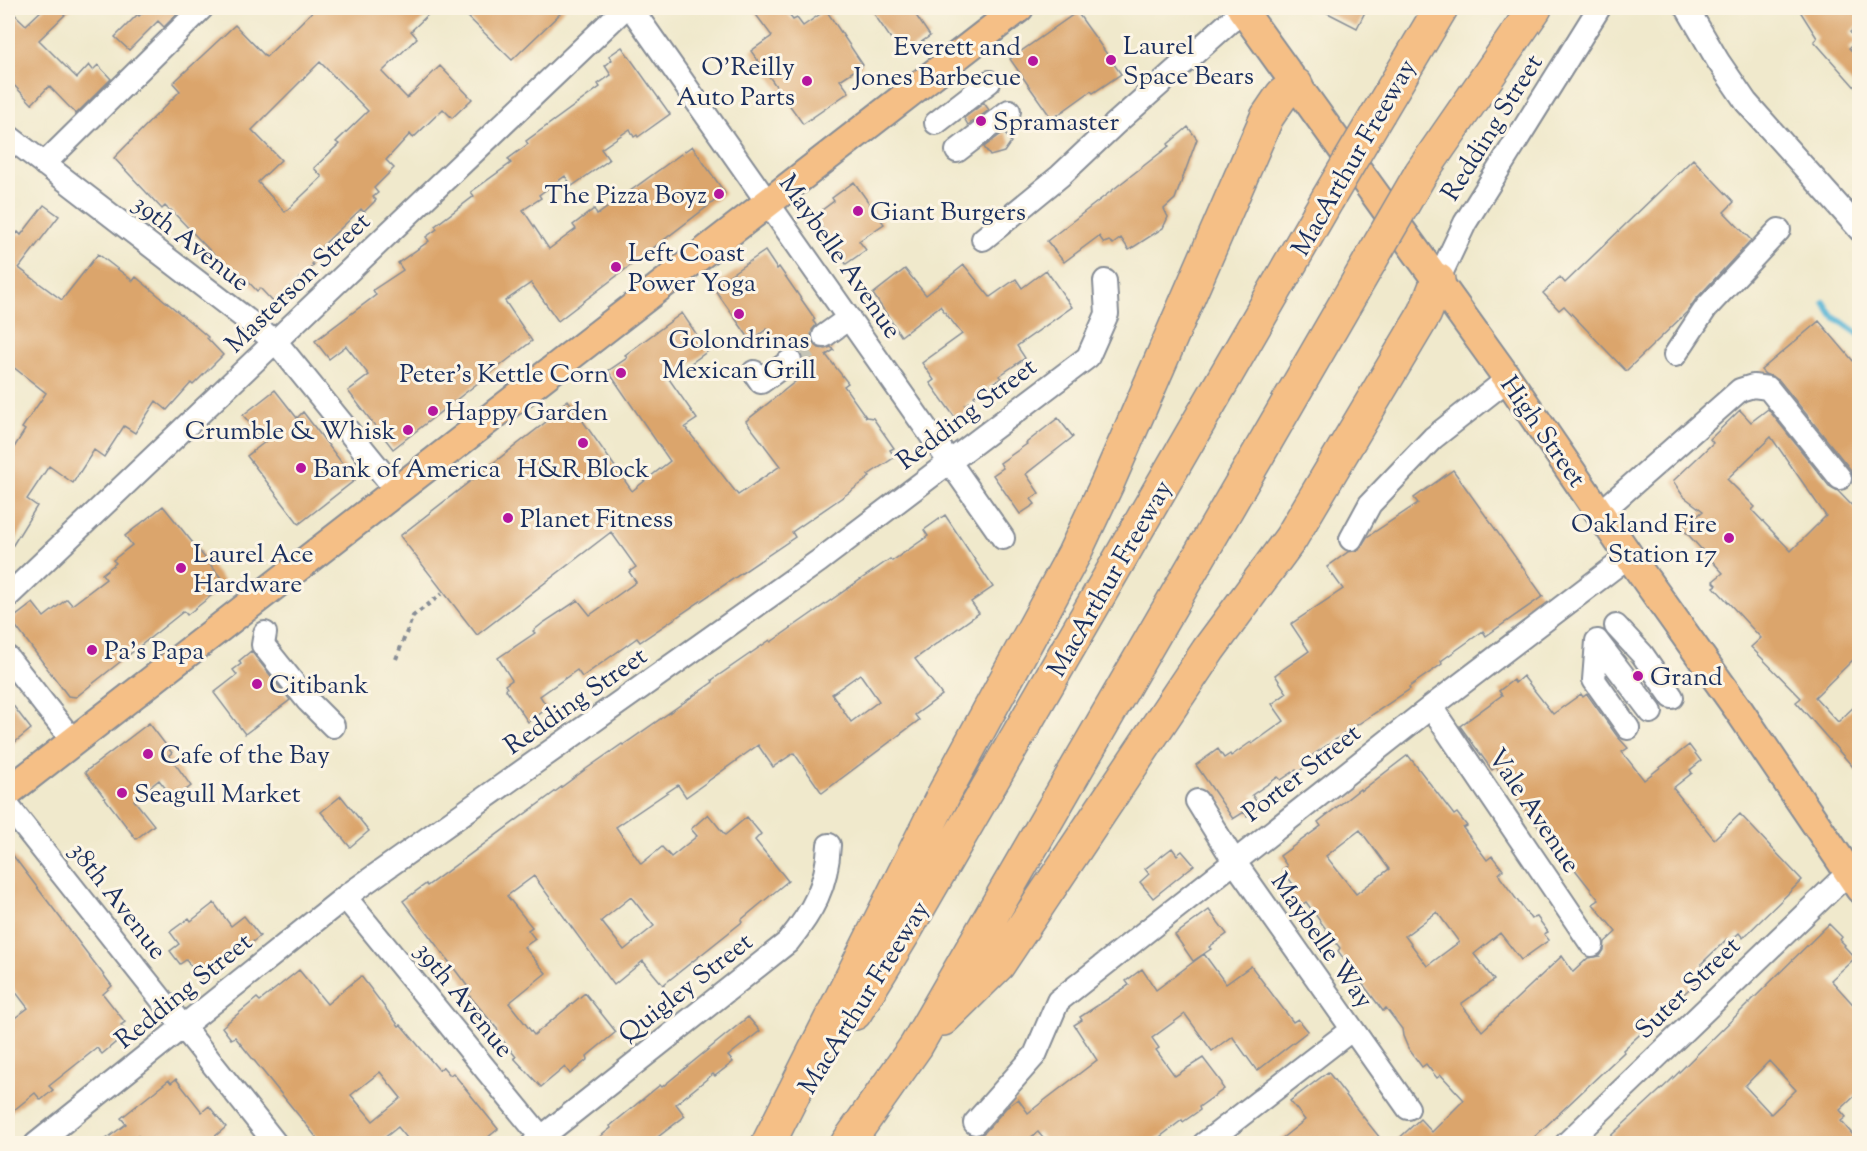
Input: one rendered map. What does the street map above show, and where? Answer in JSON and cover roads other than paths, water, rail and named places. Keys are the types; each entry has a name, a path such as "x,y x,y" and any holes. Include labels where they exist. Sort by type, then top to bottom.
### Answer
{"highway":[{"name":"MacArthur Freeway","path":"769,1143 831,1052 905,931 1327,200 1441,8"},
{"path":"847,1143 916,1046 1518,8"},
{"path":"1421,173 1535,8"},
{"path":"769,1143 945,792 1074,554 1107,484 1267,117 1282,95 1296,85"},
{"path":"916,1046 998,965 1209,649 1291,538 1425,313 1438,280"}],"main road":[{"path":"8,792 1019,8"},
{"name":"High Street","path":"1242,9 1438,280 1854,881"}],"street":[{"path":"44,164 202,8"},
{"name":"Masterson Street","path":"8,596 126,481 276,342 625,8"},
{"name":"Maybelle Avenue","path":"632,8 1003,538"},
{"name":"Redding Street","path":"1438,280 1465,223 1599,8"},
{"path":"1687,8 1718,62 1746,102 1860,230"},
{"path":"983,239 1060,176 1242,9"},
{"path":"951,143 1004,102 951,143"},
{"name":"39th Avenue","path":"8,136 276,342 396,490"},
{"path":"1675,355 1706,308 1779,230"},
{"name":"Redding Street","path":"36,1143 345,897 819,561 1088,357 1107,314 1106,282"},
{"path":"824,336 849,318"},
{"path":"754,372 761,382 790,361"},
{"path":"1351,539 1370,504 1432,438 1508,380"},
{"path":"1600,513 1740,390 1753,386 1768,388 1840,478"},
{"name":"Porter Street","path":"975,1124 1035,1055 1058,1001 1431,707 1629,556"},
{"path":"1616,626 1642,654 1672,697"},
{"path":"265,633 263,645 308,701 333,726"},
{"path":"1628,728 1594,680 1598,641 1651,712"},
{"path":"8,658 73,741"},
{"name":"Vale Avenue","path":"1431,707 1592,945"},
{"name":"Maybelle Way","path":"1197,801 1234,861 1408,1108"},
{"name":"38th Avenue","path":"8,806 276,1143"},
{"name":"Quigley Street","path":"537,1140 788,942 802,924 823,887 828,866 829,845"},
{"name":"Suter Street","path":"1566,1143 1854,881"},
{"name":"39th Avenue","path":"345,897 537,1140"},
{"path":"1204,1143 1351,1029"}],"waterway":[{"path":"1824,302 1832,315 1860,335"}],"tunnel":[{"path":"790,361 824,336"}],"place":[{"name":"Laurel Space Bears","path":"1111,60"},
{"name":"Everett and Jones Barbecue","path":"1033,61"},
{"name":"O'Reilly Auto Parts","path":"807,81"},
{"name":"Spramaster","path":"981,121"},
{"name":"The Pizza Boyz","path":"719,194"},
{"name":"Giant Burgers","path":"858,211"},
{"name":"Left Coast Power Yoga","path":"616,267"},
{"name":"Golondrinas Mexican Grill","path":"739,314"},
{"name":"Peter's Kettle Corn","path":"621,373"},
{"name":"Happy Garden","path":"433,411"},
{"name":"Crumble & Whisk","path":"408,430"},
{"name":"H&R Block","path":"583,443"},
{"name":"Bank of America","path":"301,468"},
{"name":"Planet Fitness","path":"508,518"},
{"name":"Oakland Fire Station 17","path":"1729,538"},
{"name":"Laurel Ace Hardware","path":"181,568"},
{"name":"Pa’s Papa","path":"92,650"},
{"name":"Grand","path":"1638,676"},
{"name":"Citibank","path":"257,684"},
{"name":"Cafe of the Bay","path":"148,754"},
{"name":"Seagull Market","path":"122,793"}]}
